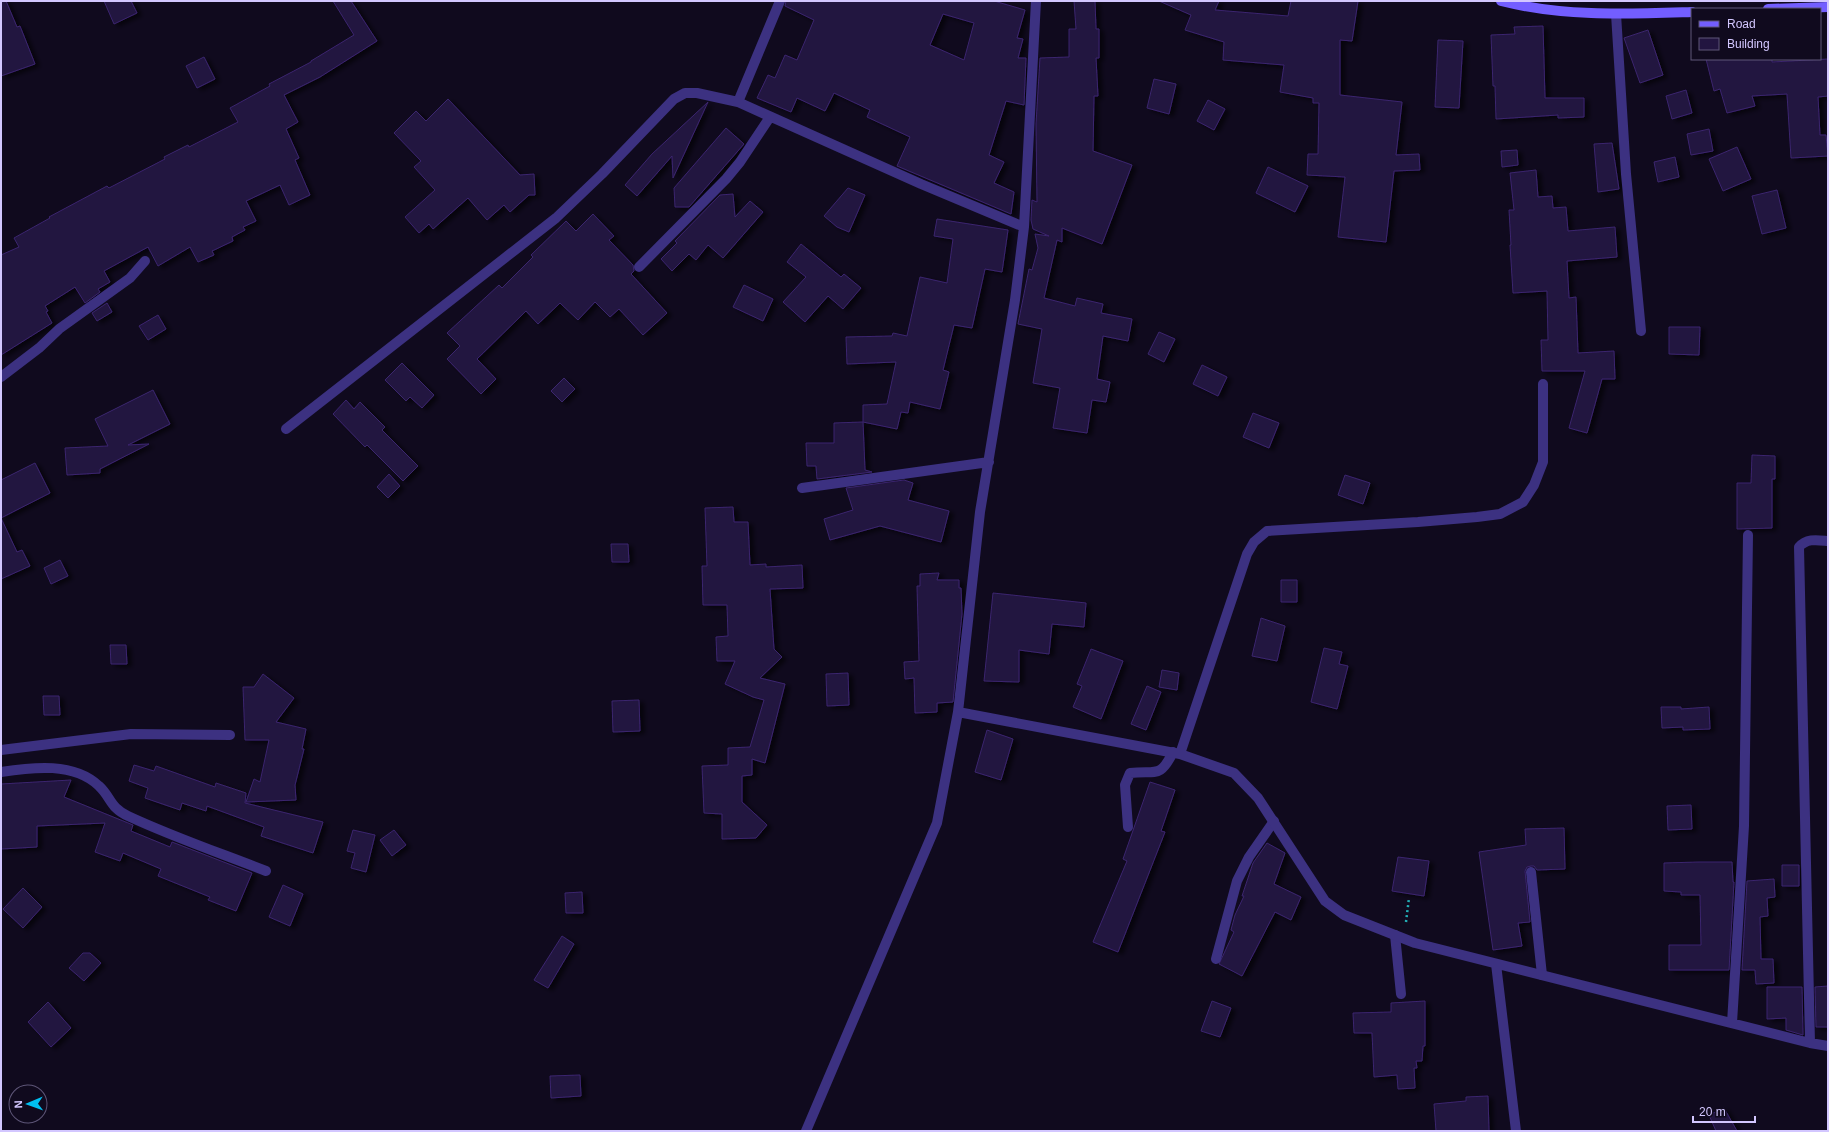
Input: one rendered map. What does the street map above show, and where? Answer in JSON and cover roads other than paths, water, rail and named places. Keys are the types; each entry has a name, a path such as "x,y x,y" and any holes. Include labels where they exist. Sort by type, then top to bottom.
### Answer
{"street":[{"path":"738,102 780,1"},
{"path":"806,1131 937,823 958,712 975,551 1013,315 1024,227 1036,1"},
{"path":"1500,1 1578,13 1616,14 1691,12"},
{"path":"1798,8 1828,7"},
{"path":"1616,14 1626,174 1641,331"},
{"path":"286,429 556,218 602,174 674,99 685,93 697,93 738,102 922,184 1024,227"},
{"path":"639,267 726,179 740,162 770,116"},
{"path":"1,377 39,348 59,329 130,278 145,261"},
{"path":"1128,827 1126,785 1130,773 1158,772 1164,770 1177,753 1247,554 1254,542 1267,531 1412,523 1477,517 1500,514 1523,502 1534,485 1543,462 1543,384"},
{"path":"802,488 989,462"},
{"path":"1732,1023 1744,826 1748,535"},
{"path":"1810,1043 1800,547 1803,542 1809,540 1828,541"},
{"path":"958,712 1177,753 1234,773 1258,798 1325,901 1344,915 1399,937 1496,964 1810,1043 1828,1046"},
{"path":"1,750 131,734 230,734"},
{"path":"1,772 26,768 60,768 85,776 100,787 109,801 120,812 146,824 266,871"},
{"path":"1216,959 1237,881 1249,857 1274,821"},
{"path":"1531,872 1542,975"},
{"path":"1399,937 1401,994"},
{"path":"1496,964 1516,1131"}]}
